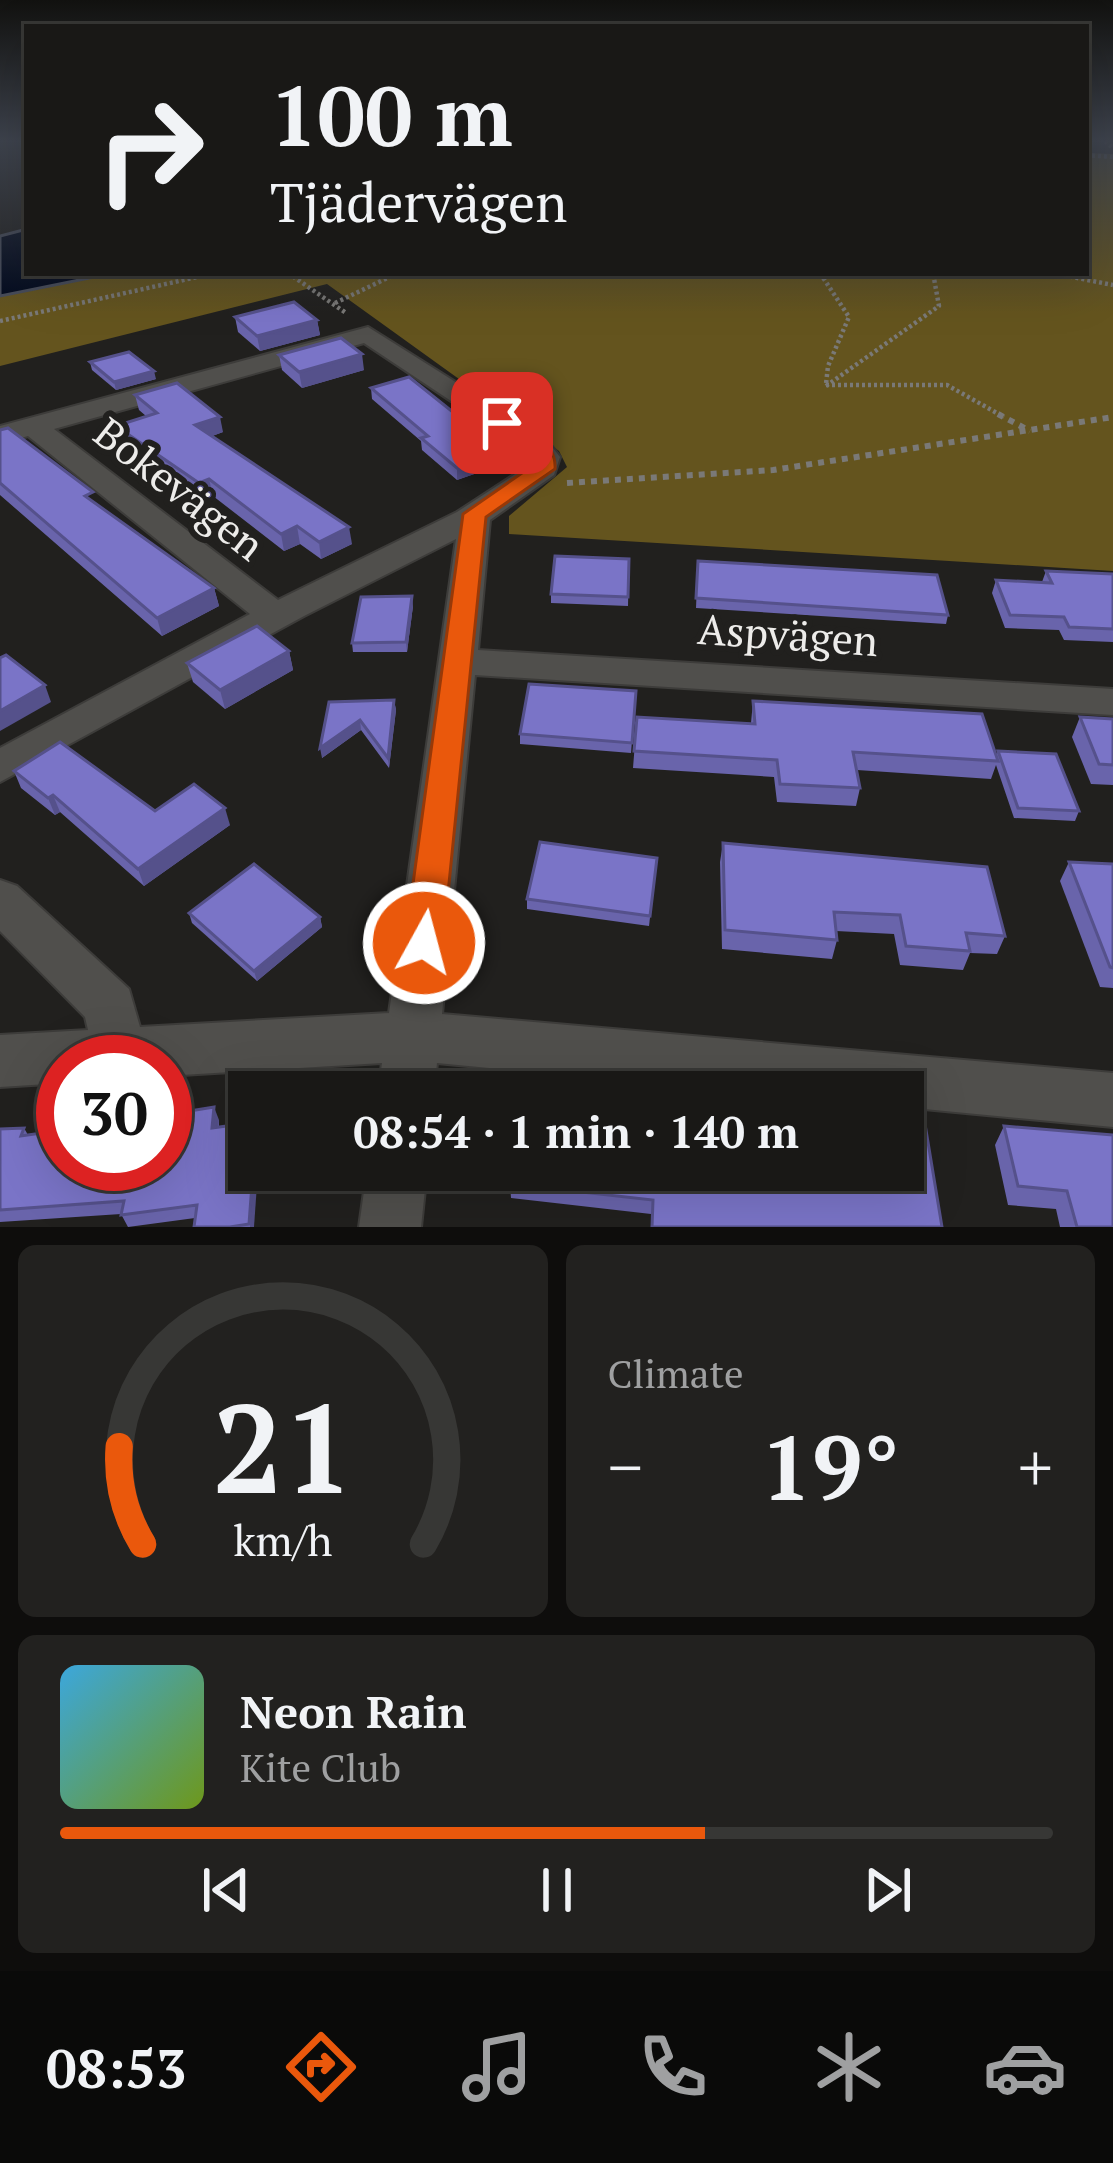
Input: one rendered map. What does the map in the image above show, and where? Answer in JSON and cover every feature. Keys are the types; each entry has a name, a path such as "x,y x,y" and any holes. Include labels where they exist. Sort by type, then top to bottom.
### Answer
{"street":[{"path":"0,435 368,334 536,445 544,457 543,469 475,514 275,616 0,767"},
{"name":"Bokevägen","path":"33,426 275,616"},
{"path":"409,1071 475,514"},
{"name":"Aspvägen","path":"457,661 1113,702"},
{"path":"0,900 110,1006 115,1035"},
{"path":"192,1048 413,1036 1113,1100"},
{"path":"0,1061 36,1058"},
{"path":"390,1227 394,1191"}],"path":[{"path":"0,321 202,276"},
{"path":"293,276 364,326 368,334"},
{"path":"334,304 392,276"},
{"path":"822,276 850,317 828,366 826,386"},
{"path":"826,386 939,306 934,276"},
{"path":"1067,276 1113,285"},
{"path":"826,386 947,385 1031,432"},
{"path":"543,469 567,483 711,476 1113,417"}],"shaded area":[{"path":"1089,198 1113,198 1113,571 509,534 509,516 567,467 559,451 327,284 0,366 0,296 99,276 1089,276"}],"water":[{"path":"24,230 24,276 99,276 0,296 0,236"}],"building":[{"path":"294,302 317,320 257,336 235,317"},
{"path":"341,338 362,354 299,372 279,355"},
{"path":"129,352 154,371 114,382 90,362"},
{"path":"409,377 503,452 457,468 421,438 428,436 371,388"},
{"path":"177,383 220,417 195,425 349,527 319,542 297,526 281,534 209,479 199,483 116,426 157,413 135,395"},
{"path":"8,428 93,492 85,496 214,588 157,618 0,483 0,430"},
{"path":"555,556 629,559 628,597 551,594"},
{"path":"698,561 937,575 948,615 696,598"},
{"path":"1046,571 1113,574 1113,629 1069,627 1064,617 1010,615 996,580 1052,583"},
{"path":"412,596 406,642 352,643 361,597"},
{"path":"257,626 289,651 220,690 187,663"},
{"path":"6,655 45,685 0,711 0,658"},
{"path":"529,684 636,691 632,743 520,734"},
{"path":"394,700 388,758 360,720 320,748 329,702"},
{"path":"753,701 982,714 998,761 853,752 860,788 780,784 777,760 634,751 637,717 755,724"},
{"path":"1080,717 1113,719 1113,765 1099,764"},
{"path":"60,742 155,811 194,784 225,808 138,869 53,795 48,798 14,771"},
{"path":"998,751 1056,754 1079,811 1018,808"},
{"path":"540,842 657,858 650,916 527,899"},
{"path":"723,843 987,867 1005,936 966,933 970,951 906,946 900,915 834,912 837,940 725,930"},
{"path":"1069,862 1113,864 1113,968 1110,967"},
{"path":"254,864 320,917 254,971 189,913"},
{"path":"214,1107 212,1128 228,1126 228,1191 251,1191 249,1224 194,1227 197,1205 121,1215 124,1201 0,1210 0,1129 24,1128 21,1136 36,1134 36,1191 192,1191 192,1111"},
{"path":"924,1124 942,1227 652,1227 653,1200 573,1191 924,1191"},
{"path":"1004,1126 1113,1135 1113,1227 1077,1227 1067,1191 1018,1186"}],"route":[{"path":"424,943 475,514 543,469 544,457 536,445 502,423"}]}
